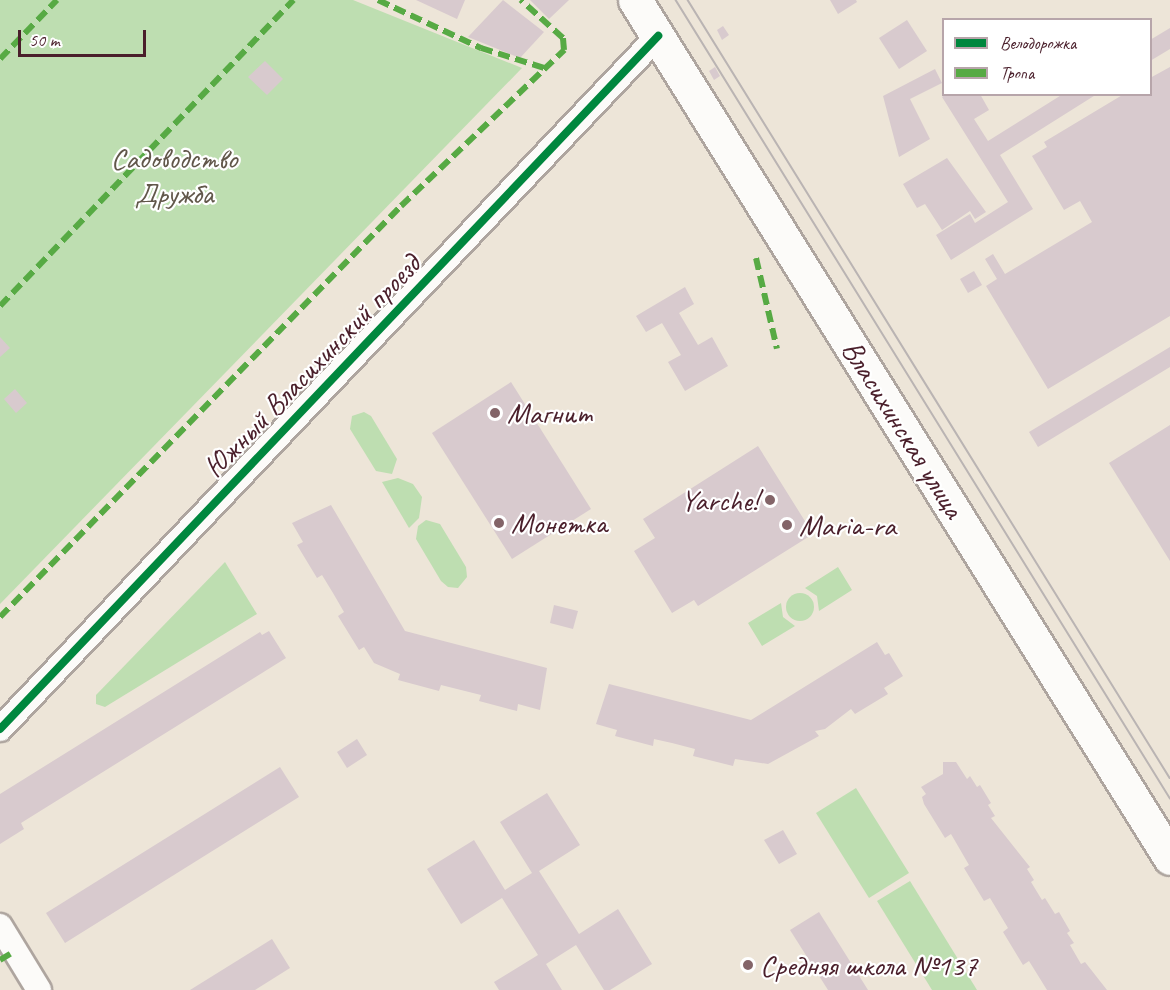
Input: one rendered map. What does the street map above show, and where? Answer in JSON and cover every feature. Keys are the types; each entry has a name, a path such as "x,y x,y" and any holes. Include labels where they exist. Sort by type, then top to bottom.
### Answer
{"highway":[{"name":"Власихинская улица","path":"635,0 1170,858"}],"street":[{"name":"Южный Власихинский проезд","path":"0,729 658,36"},
{"path":"0,926 39,990"}],"green space":[{"name":"Садоводство Дружба","path":"0,0 353,0 522,68 0,604"},
{"path":"364,412 371,416 397,459 392,474 376,471 350,429 352,416"},
{"path":"398,478 413,484 422,497 419,518 409,528 382,482"},
{"path":"426,520 440,524 466,567 467,577 458,588 448,587 441,581 416,539 418,526"},
{"path":"225,562 257,614 105,707 96,704 96,695"},
{"path":"838,567 852,590 819,611 817,596 805,588"},
{"path":"800,593 810,597 814,607 810,617 800,621 790,617 786,607 790,597"},
{"path":"781,603 783,617 795,626 762,646 748,623"},
{"path":"856,788 909,873 869,898 816,813"},
{"path":"910,881 977,990 932,990 877,901"}],"building":[{"path":"416,0 465,0 457,19"},
{"path":"503,0 544,32 520,58 468,37"},
{"path":"530,0 569,0 549,19"},
{"path":"830,0 856,0 857,2 838,14"},
{"path":"907,20 927,51 899,69 879,38"},
{"path":"723,26 729,35 722,40 717,30"},
{"path":"1170,28 1170,49 1152,60 1152,39"},
{"path":"265,61 283,79 267,95 248,77"},
{"path":"715,67 720,76 714,80 709,71"},
{"path":"1170,67 1170,316 1048,389 986,286 997,279 985,259 993,254 1005,274 1092,222 1080,201 1064,210 1032,156 1047,147 1044,142 1121,96 1152,96 1152,77"},
{"path":"935,69 942,83 910,99 930,139 899,157 883,96"},
{"path":"981,96 989,110 974,119 988,141 1060,96 1094,96 1000,155 1033,209 951,260 936,235 970,214 975,223 1008,202 942,97"},
{"path":"947,158 986,212 975,219 970,211 942,230 925,204 917,208 903,184"},
{"path":"974,271 982,285 968,293 960,279"},
{"path":"685,287 694,304 679,313 698,345 712,337 728,366 685,391 668,362 681,355 662,323 646,332 636,316"},
{"path":"0,337 10,348 0,357"},
{"path":"1170,347 1170,367 1038,447 1029,432"},
{"path":"511,382 591,509 512,559 432,433"},
{"path":"15,389 27,403 16,413 4,399"},
{"path":"1170,425 1170,561 1109,463"},
{"path":"758,446 813,534 698,606 694,600 672,613 634,551 655,538 643,519"},
{"path":"331,505 405,631 547,668 540,710 518,704 517,711 479,701 481,695 441,685 439,691 398,680 400,674 374,663 364,647 359,650 338,616 344,612 333,593 322,575 317,578 297,545 303,542 292,523"},
{"path":"554,605 578,611 573,629 550,623"},
{"path":"269,631 286,658 21,823 24,829 0,844 0,794 260,632 262,635"},
{"path":"877,642 885,655 889,653 903,676 884,688 888,694 855,714 851,709 825,729 815,731 819,736 768,764 735,759 733,766 693,756 695,749 672,743 654,739 653,746 615,736 617,730 596,724 609,684 751,720"},
{"path":"357,739 367,755 347,768 337,752"},
{"path":"943,762 956,762 967,779 970,776 977,787 980,785 991,803 988,805 995,816 991,818 1030,867 1027,869 1034,880 1031,882 1042,900 1045,898 1055,914 1059,912 1070,931 1067,933 1074,943 1070,945 1081,964 1085,962 1107,990 1047,990 1029,961 1023,965 1003,932 1008,928 990,898 984,901 964,868 969,865 951,834 945,838 924,804 922,797 926,794 921,787 943,774"},
{"path":"280,767 299,797 65,943 46,913"},
{"path":"547,793 580,845 539,871 579,934 618,909 652,964 610,990 604,990 576,945 546,964 562,990 499,990 494,982 538,955 502,898 461,924 427,869 474,840 505,890 532,873 500,822"},
{"path":"783,830 797,854 779,864 764,840"},
{"path":"819,912 868,990 828,990 790,930"},
{"path":"272,939 290,968 255,990 190,990"}],"tram line":[{"path":"676,0 1170,798"},
{"path":"688,0 1170,778"}],"marked path":[{"path":"0,59 57,0"},
{"path":"0,306 293,0"},
{"path":"378,0 481,48 544,68"},
{"path":"0,617 401,206 564,50 563,38 521,0"},
{"path":"756,258 777,349"},
{"path":"0,960 15,951"}],"cycle path":[{"path":"0,729 658,36"}],"place":[{"name":"Магнит","path":"495,413"},
{"name":"Yarche!","path":"770,500"},
{"name":"Монетка","path":"499,523"},
{"name":"Maria-ra","path":"787,525"},
{"name":"Средняя школа №137","path":"748,965"}]}
